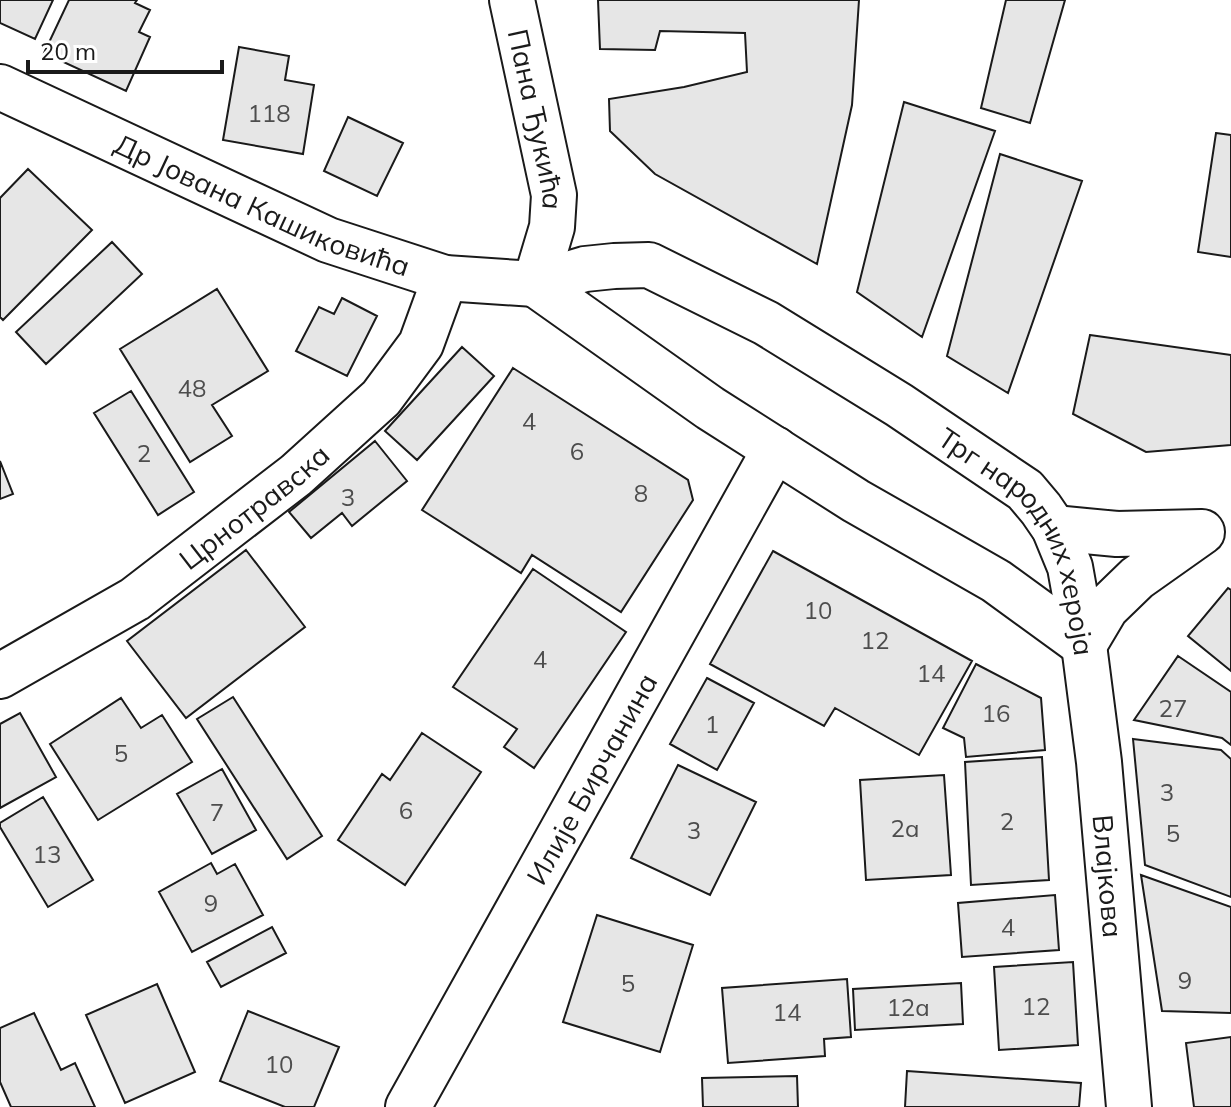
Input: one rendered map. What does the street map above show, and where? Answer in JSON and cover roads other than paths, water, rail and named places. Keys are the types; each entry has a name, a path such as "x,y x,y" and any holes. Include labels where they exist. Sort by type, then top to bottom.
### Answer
{"street":[{"name":"Пана Ђукића","path":"512,0 554,195 552,227 535,284"},
{"name":"Др Јована Кашиковића","path":"0,87 328,240 445,278 535,284"},
{"name":"Трг народних хероја","path":"535,284 585,269 649,265 766,323 899,405 1025,490 1041,509 1054,528 1070,567 1084,645"},
{"name":"Црнотравска","path":"0,676 135,599 296,475 381,398 421,344 445,278"},
{"name":"Трг народних хероја","path":"535,284 710,408 856,501 996,581 1084,645"},
{"name":"Илије Бирчанина","path":"408,1107 775,449"},
{"path":"1054,528 1117,534 1216,531"},
{"path":"1084,645 1106,608 1137,578 1216,531"},
{"name":"Влајкова","path":"1084,645 1099,762 1129,1107"}]}
